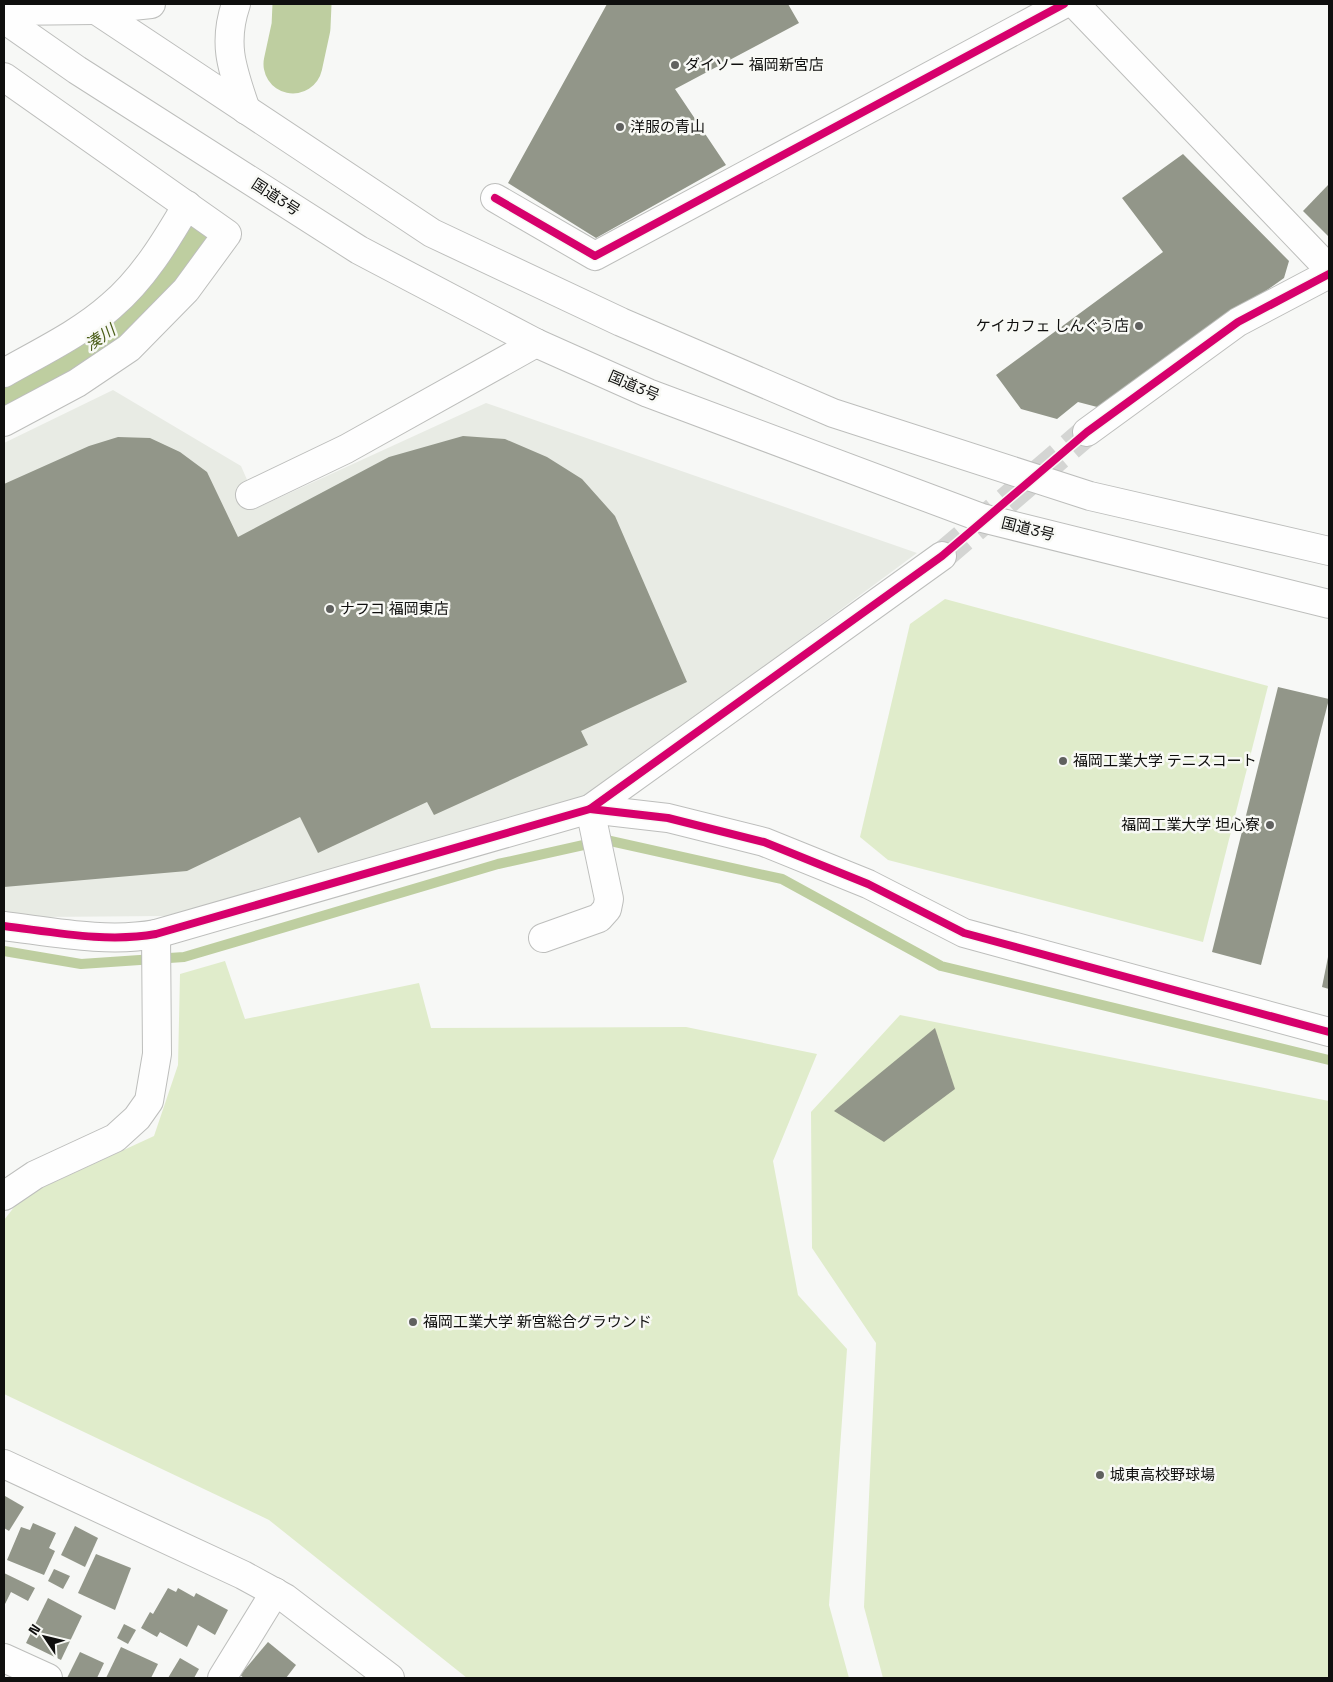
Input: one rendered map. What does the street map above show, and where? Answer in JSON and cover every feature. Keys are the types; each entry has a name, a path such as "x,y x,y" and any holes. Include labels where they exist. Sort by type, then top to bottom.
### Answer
{"main road":[{"path":"4,11 150,4"},
{"path":"236,4 229,24 230,60 246,110"},
{"path":"495,198 595,256 1064,4"},
{"path":"1075,4 1329,269"},
{"path":"91,7 432,233 621,322 833,413 1090,496 1329,551"},
{"name":"国道3号","path":"4,19 77,70 359,250 536,343 648,393 982,518 1329,604"},
{"path":"4,77 227,234 186,290 129,348 77,383 4,422"},
{"path":"4,373 56,343 111,306 158,254 187,206"},
{"path":"1087,432 1238,322 1329,274"},
{"path":"250,495 346,450 536,343"},
{"path":"4,926 61,933 136,938 156,934 590,809 942,556"},
{"path":"543,938 599,918 607,909 609,899 590,809"},
{"path":"590,809 668,818 764,842 868,884 964,933 1329,1032"},
{"path":"4,1196 35,1175 115,1138 137,1118 149,1101 157,1054 156,934"},
{"path":"4,1464 275,1592 390,1678"},
{"path":"222,1678 275,1592"},
{"path":"4,1658 48,1678"}],"shaded area":[{"name":"ナフコ 福岡東店","path":"113,390 241,466 259,507 486,403 917,553 586,798 166,916 38,917 4,914 4,443"}],"green space":[{"name":"福岡工業大学 テニスコート","path":"945,599 1268,686 1203,942 888,860 860,837 910,624"},
{"name":"福岡工業大学 新宮総合グラウンド","path":"225,961 245,1019 419,983 431,1028 686,1027 817,1054 773,1161 798,1295 847,1349 829,1605 849,1678 467,1678 269,1520 4,1394 4,1220 22,1197 154,1136 178,1065 180,974"},
{"name":"城東高校野球場","path":"900,1015 1329,1101 1329,1678 883,1678 864,1607 876,1343 812,1248 811,1112"}],"building":[{"name":"洋服の青山","path":"607,4 788,4 799,23 675,89 726,165 596,238 508,183"},
{"name":"ケイカフェ しんぐう店","path":"1183,154 1289,261 1284,278 1101,408 1078,402 1057,419 1021,409 996,375 1163,252 1122,198"},
{"path":"1329,184 1329,237 1303,211"},
{"name":"ナフコ 福岡東店","path":"463,436 505,439 547,457 582,479 615,516 687,682 581,731 588,745 434,815 427,802 318,853 300,817 187,871 4,887 4,484 89,446 118,437 150,438 180,452 207,472 238,537 389,457"},
{"name":"福岡工業大学 坦心寮","path":"1278,687 1329,699 1261,965 1212,952"},
{"path":"1329,957 1329,989 1322,987"},
{"path":"935,1028 955,1089 884,1142 834,1111"},
{"path":"5,1496 24,1507 9,1531 4,1528"},
{"path":"33,1523 56,1533 49,1548 55,1551 44,1575 7,1560 21,1527 30,1530"},
{"path":"75,1526 98,1538 85,1567 61,1555"},
{"path":"96,1554 131,1568 115,1610 78,1593"},
{"path":"54,1569 70,1576 63,1589 48,1581"},
{"path":"4,1573 35,1588 28,1601 11,1592 4,1606"},
{"path":"168,1588 176,1592 178,1588 194,1597 196,1593 228,1610 215,1635 198,1625 187,1647 160,1632 157,1637 141,1628 150,1612 153,1614"},
{"path":"48,1598 82,1616 61,1660 26,1643"},
{"path":"124,1624 136,1630 128,1644 117,1638"},
{"path":"268,1642 296,1665 286,1678 244,1678 240,1675"},
{"path":"121,1647 158,1664 151,1678 106,1678"},
{"path":"80,1652 104,1663 97,1678 67,1678"},
{"path":"180,1658 199,1669 194,1678 168,1678"}],"waterway":[{"name":"湊川","path":"293,64 301,27 302,4"},
{"name":"湊川","path":"4,392 110,335 198,237"},
{"path":"4,951 81,964 184,957 498,864 606,840 782,879 941,966 1329,1060"}],"tunnel":[{"path":"942,556 1087,432"}],"cycle path":[{"path":"495,198 595,256 1064,4"},
{"path":"4,926 99,937 156,934 590,809 942,556 1087,432 1238,322 1329,274"},
{"path":"590,809 668,818 764,842 868,884 964,933 1329,1032"}],"place":[{"name":"ダイソー 福岡新宮店","path":"675,65"},
{"name":"洋服の青山","path":"620,127"},
{"name":"ケイカフェ しんぐう店","path":"1139,326"},
{"name":"ナフコ 福岡東店","path":"330,609"},
{"name":"福岡工業大学 テニスコート","path":"1063,761"},
{"name":"福岡工業大学 坦心寮","path":"1270,825"},
{"name":"福岡工業大学 新宮総合グラウンド","path":"413,1322"},
{"name":"城東高校野球場","path":"1100,1475"}]}
